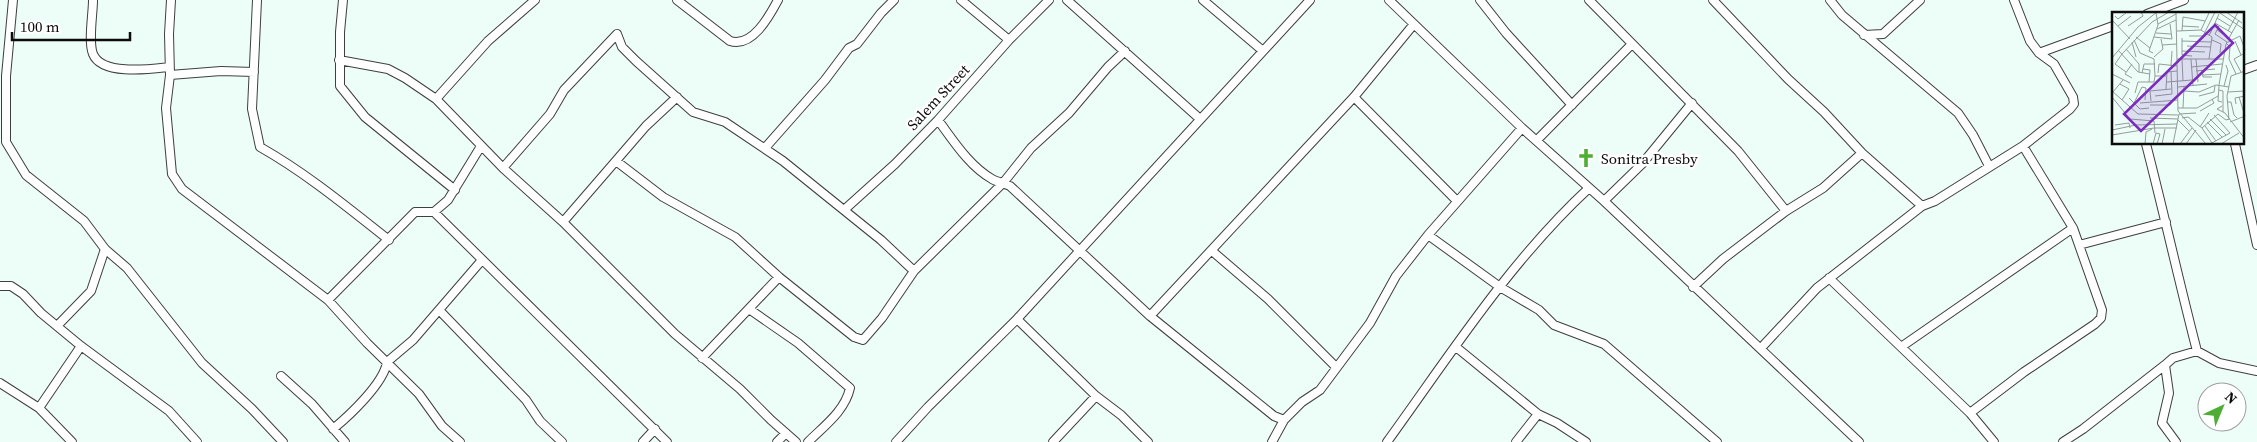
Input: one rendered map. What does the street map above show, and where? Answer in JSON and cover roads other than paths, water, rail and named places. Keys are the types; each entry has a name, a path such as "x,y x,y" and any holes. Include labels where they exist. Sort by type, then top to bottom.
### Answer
{"street":[{"path":"13,0 4,102 6,142 26,174 84,220 105,249 127,268 202,363 252,409 283,442"},
{"path":"93,0 92,46 93,55 99,63 122,69 254,72"},
{"path":"171,0 170,71 166,108 172,174 177,182 182,189 328,300 367,343 419,394 442,426 460,442"},
{"path":"257,0 252,109 260,147 326,190 389,240"},
{"path":"343,0 339,60 340,86 364,117 455,190"},
{"path":"436,99 488,41 535,0"},
{"path":"677,0 730,41 737,44 750,39 778,0"},
{"path":"765,148 825,80 850,48 857,44 881,12 894,0"},
{"path":"961,0 1009,40"},
{"name":"Salem Street","path":"844,210 895,164 938,120 1009,40 1049,0"},
{"path":"1067,0 1200,119"},
{"path":"1203,0 1263,51"},
{"path":"896,442 1080,252 1310,0"},
{"path":"1389,0 1522,128 1604,201 1860,442"},
{"path":"1480,0 1506,33 1572,105"},
{"path":"1589,0 1738,151 1786,211"},
{"path":"1713,0 1862,153 1922,206"},
{"path":"1830,0 1842,15 1864,35 1958,113 1973,135 1989,166"},
{"path":"1864,35 1883,34 1920,0"},
{"path":"1761,348 1797,308 1829,278 1922,206 1935,201 2023,146 2074,104 2073,97 2054,64 2039,53 2030,41 2014,0"},
{"path":"2152,12 2184,0"},
{"path":"1150,316 1354,98 1414,24"},
{"path":"2039,53 2112,26"},
{"path":"503,168 550,114 564,90 617,34 622,47 693,112 725,122 765,148 820,189 914,270"},
{"path":"1883,34 1884,51"},
{"path":"1537,140 1631,44"},
{"path":"616,161 663,197 735,237 779,277 859,340 868,336 914,270 1003,183 1031,148 1069,113 1108,67 1125,51"},
{"path":"339,60 388,69 406,78 436,99 503,168 562,222 702,358 740,389 796,442"},
{"path":"2244,70 2257,65"},
{"path":"562,222 646,126 677,97"},
{"path":"1354,98 1457,201"},
{"path":"1604,201 1642,164 1692,103"},
{"path":"938,120 967,156 992,180 1003,183 1025,198 1080,252 1150,316 1274,416 1284,420"},
{"path":"1272,442 1284,420 1302,402 1320,390 1370,323 1396,276 1428,235 1522,128"},
{"path":"2146,145 2166,222 2177,278 2197,351"},
{"path":"2235,145 2257,245"},
{"path":"328,300 389,240 414,212 434,212 448,200 481,146"},
{"path":"1970,413 2100,318 2102,310 2073,228 2023,146"},
{"path":"1693,286 1723,259 1786,211 1823,188 1862,153"},
{"path":"1388,442 1500,287 1543,234 1589,188"},
{"path":"434,212 667,442"},
{"path":"2079,245 2166,222"},
{"path":"1901,347 2073,228"},
{"path":"1428,235 1500,287 1539,310 1554,325 1604,344 1718,442"},
{"path":"57,326 91,291 105,249"},
{"path":"1212,251 1268,299 1336,367"},
{"path":"333,429 363,402 386,369 388,362 413,340 482,260"},
{"path":"702,358 779,277"},
{"path":"1829,278 1970,413 1994,442"},
{"path":"0,286 11,286 23,294 81,346 169,411 197,442"},
{"path":"440,310 526,400 540,421 562,442"},
{"path":"749,310 798,343 850,388 847,400 838,413 808,442"},
{"path":"1017,319 1096,396 1121,415 1148,442"},
{"path":"39,408 81,346"},
{"path":"1456,347 1538,414 1557,423 1586,442"},
{"path":"2063,442 2083,429 2173,358 2197,351 2219,363 2257,371"},
{"path":"2165,365 2168,393 2162,423 2166,432 2176,442"},
{"path":"280,376 312,404 345,442"},
{"path":"0,383 39,408 72,442"},
{"path":"1052,442 1096,396"},
{"path":"1516,442 1538,414"},
{"path":"643,442 655,429"},
{"path":"777,442 786,433"}],"place":[{"name":"Sonitra Presby","path":"1586,158"}]}
